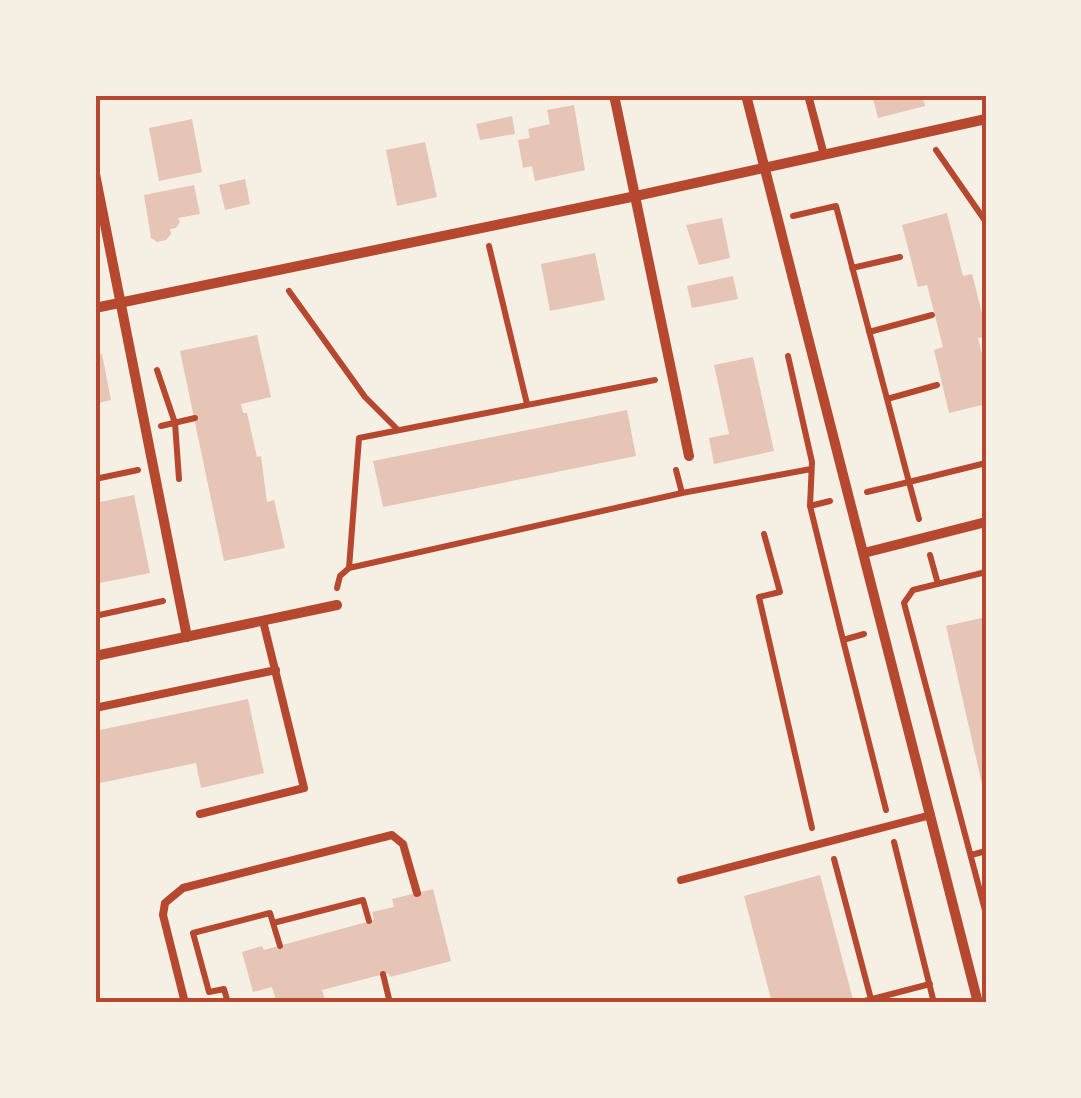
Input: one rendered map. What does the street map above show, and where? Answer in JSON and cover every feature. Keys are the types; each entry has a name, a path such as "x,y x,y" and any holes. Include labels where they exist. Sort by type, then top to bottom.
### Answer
{"street":[{"path":"614,95 689,456"},
{"path":"746,95 978,1003"},
{"path":"95,308 986,119"},
{"path":"95,174 187,637"},
{"path":"864,553 986,522"},
{"path":"95,656 338,605"}],"lane":[{"path":"808,95 824,155"},
{"path":"200,814 304,788 263,621"},
{"path":"95,708 276,670"},
{"path":"681,880 931,815"},
{"path":"185,1003 163,915 164,904 183,888 392,835 403,844 417,892"}],"path":[{"path":"924,133 986,222"},
{"path":"489,246 526,404"},
{"path":"852,268 900,257"},
{"path":"289,291 365,397 398,430"},
{"path":"869,332 932,315"},
{"path":"156,366 171,402"},
{"path":"658,394 655,378 359,438 349,568 682,493 812,468"},
{"path":"887,400 937,385"},
{"path":"145,430 195,418"},
{"path":"673,459 682,493"},
{"path":"938,584 908,482 986,463"},
{"path":"95,480 152,467"},
{"path":"764,534 780,592 759,597 804,802 822,862 834,859 871,1001"},
{"path":"986,572 913,590 904,603 986,914"},
{"path":"95,616 180,598"},
{"path":"908,622 843,640 934,1003"},
{"path":"971,855 986,851"},
{"path":"274,923 363,900 369,922"},
{"path":"228,1003 224,988 209,992 193,933 270,913 280,946"},
{"path":"383,974 390,1003"},
{"path":"857,1003 930,984"}],"building":[{"path":"872,95 922,95 925,106 878,118"},
{"path":"574,105 585,170 535,181 532,166 523,168 518,140 530,138 528,129 550,124 547,110"},
{"path":"512,116 515,134 480,140 476,124"},
{"path":"192,119 202,172 159,181 149,128"},
{"path":"425,142 437,197 397,206 386,150"},
{"path":"245,179 250,204 225,210 219,185"},
{"path":"194,185 200,214 178,218 180,222 170,229 166,240 157,242 151,238 144,195"},
{"path":"947,213 963,276 972,274 986,329 986,337 978,338 986,370 986,404 949,413 934,350 943,347 927,285 918,287 902,225"},
{"path":"722,218 730,258 699,265 686,225"},
{"path":"595,253 605,300 550,311 541,264"},
{"path":"733,276 738,299 692,308 687,286"},
{"path":"257,335 271,397 241,404 243,413 247,413 257,457 261,456 267,502 274,500 285,548 224,561 180,351"},
{"path":"102,354 111,400 95,404 95,355"},
{"path":"753,357 774,451 714,464 709,438 729,434 714,365"},
{"path":"627,410 636,456 383,507 373,461"},
{"path":"134,495 150,573 95,584 95,503"},
{"path":"986,617 986,792 984,793 946,626"},
{"path":"248,699 264,773 201,788 196,763 95,784 95,731"},
{"path":"820,875 854,1003 772,1003 744,896"},
{"path":"433,889 451,961 322,990 326,1003 277,1003 272,987 253,992 242,952 262,946 264,950 374,920 372,912 394,907 392,899"}]}
